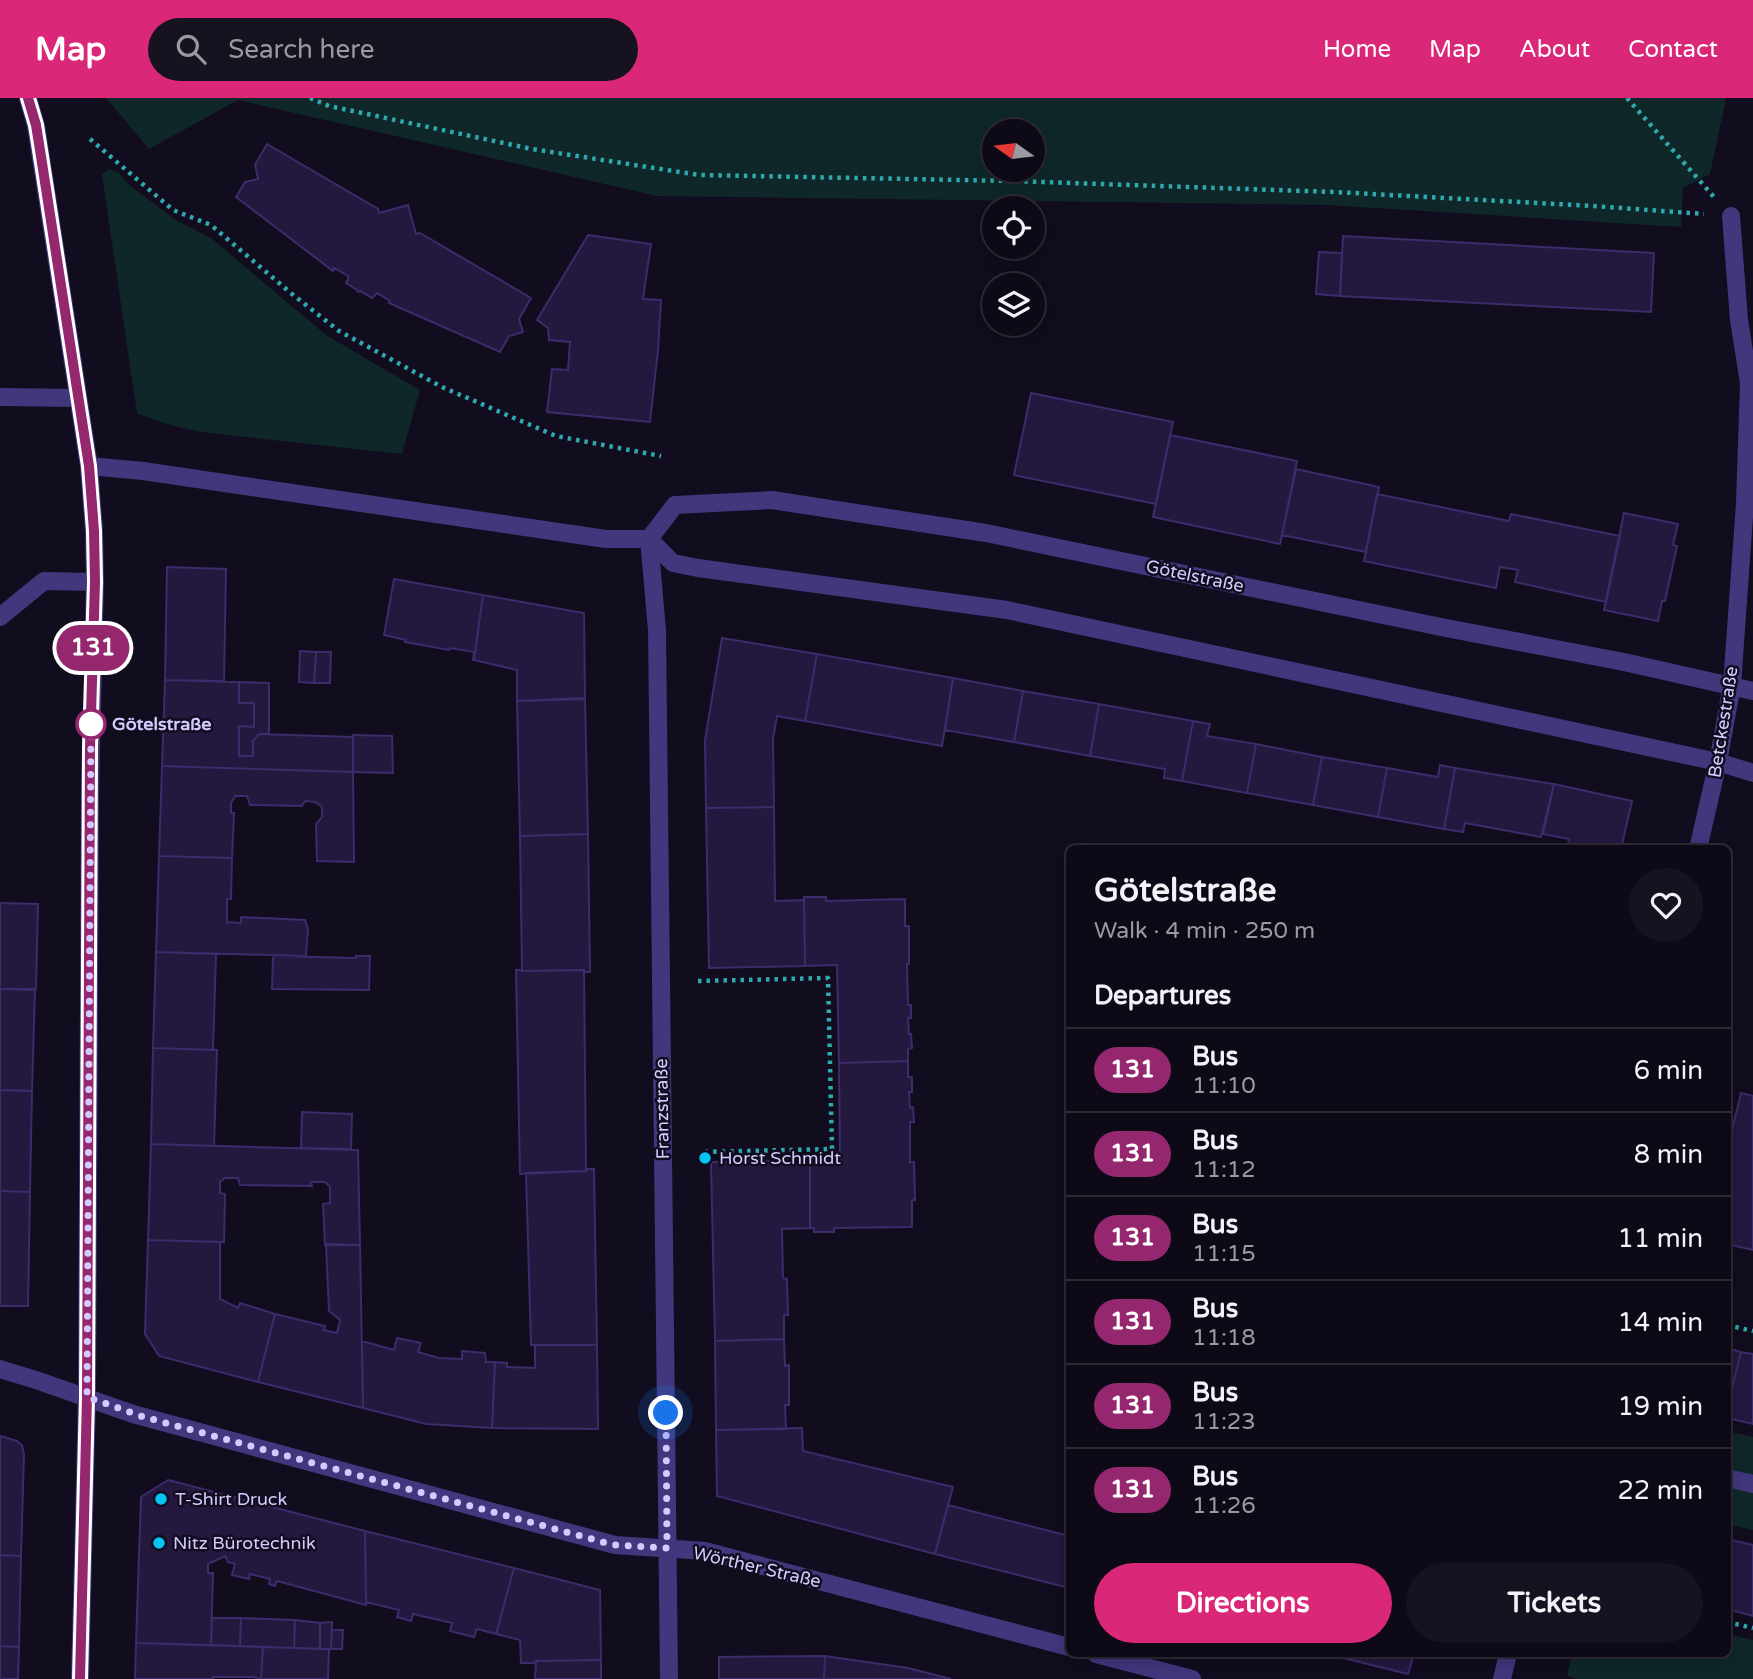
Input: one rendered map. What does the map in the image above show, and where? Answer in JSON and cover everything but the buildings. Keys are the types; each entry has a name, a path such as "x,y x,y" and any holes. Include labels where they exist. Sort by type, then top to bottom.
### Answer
{"street":[{"path":"28,98 36,125 89,466 94,531 90,751 87,1397 80,1679"},
{"name":"Betckestraße","path":"1699,845 1732,685 1745,503 1749,383 1740,320 1731,216"},
{"path":"0,397 78,398"},
{"path":"89,466 144,471 606,539 649,539 673,563 698,569 1007,610 1718,762 1753,773"},
{"name":"Götelstraße","path":"649,539 675,505 772,500 986,533 1625,662 1753,691"},
{"name":"Franzstraße","path":"649,539 657,630 669,1679"},
{"path":"0,617 44,581 95,582"},
{"name":"Wörther Straße","path":"0,1369 144,1417 614,1545 714,1553 1066,1646"},
{"path":"1731,1479 1753,1484"},
{"path":"1108,1657 1192,1679"},
{"path":"1502,1679 1507,1657"}],"path":[{"path":"310,98 330,106 532,149 699,175 1335,191 1731,216"},
{"path":"1626,98 1731,216"},
{"path":"90,139 173,210 211,225 339,331 442,387 522,419 556,436 661,456"},
{"path":"698,981 828,978 832,1136 832,1149 700,1152"},
{"path":"1731,1326 1753,1331"},
{"path":"1731,1623 1753,1628"}],"green space":[{"path":"106,98 1726,98 1710,174 1683,188 1681,227 1327,205 1045,201 1045,196 982,196 982,200 657,196 238,100 149,149"},
{"path":"108,169 118,172 128,184 176,220 211,238 326,335 420,390 402,454 209,433 154,420 137,413 102,175"},
{"path":"1731,1432 1753,1437 1753,1530 1731,1525"},
{"path":"1731,1635 1753,1640 1753,1679 1578,1679 1567,1676 1571,1657 1731,1657"}],"bus line":[{"name":"131","path":"28,98 36,125 89,466 94,531 90,747 87,1397 80,1679"}],"place":[{"name":"Götelstraße","path":"91,724"},
{"name":"Horst Schmidt","path":"705,1158"},
{"name":"T-Shirt Druck","path":"161,1499"},
{"name":"Nitz Bürotechnik","path":"159,1543"}],"route":[{"path":"91,724 87,1397 133,1414 614,1545 667,1548 666,1413"}]}
